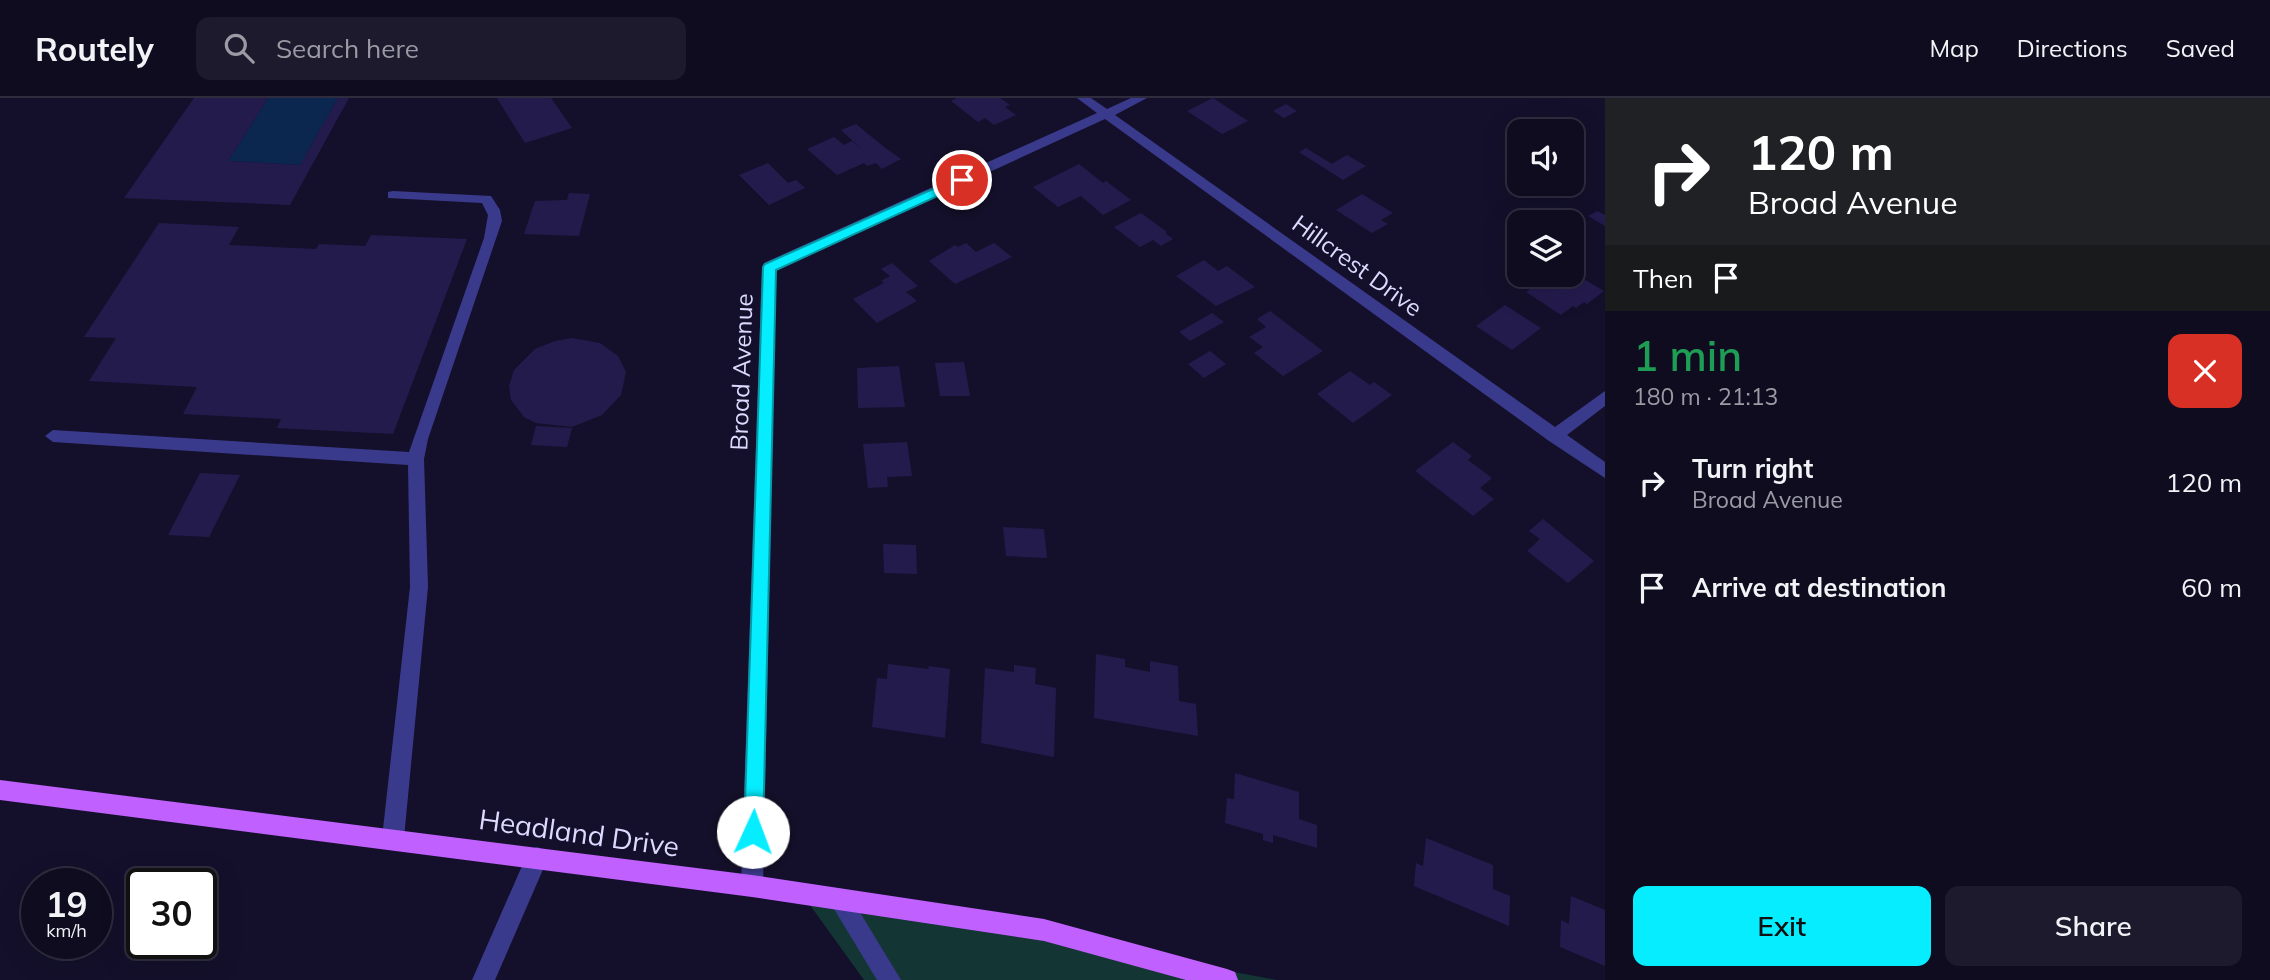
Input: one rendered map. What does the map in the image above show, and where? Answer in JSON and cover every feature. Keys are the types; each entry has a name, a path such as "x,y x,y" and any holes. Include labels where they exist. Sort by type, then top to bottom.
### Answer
{"main road":[{"name":"Headland Drive","path":"0,789 839,898 1044,930 1227,980"}],"street":[{"name":"Hillcrest Drive","path":"1083,98 1605,471"},
{"name":"Broad Avenue","path":"752,886 769,267 1141,98"},
{"path":"393,195 486,200 493,205 496,215 492,236 416,459 419,587 393,838"},
{"path":"1555,436 1605,397"},
{"path":"53,436 416,459"},
{"path":"483,980 537,858"},
{"path":"839,898 890,980"}],"green space":[{"path":"802,894 1277,980 864,980"}],"water":[{"path":"268,98 338,98 300,165 228,161"}],"building":[{"path":"194,98 268,98 228,161 300,165 338,98 349,98 290,205 124,198"},
{"path":"497,98 551,98 572,128 525,143"},
{"path":"957,98 1000,98 1010,105 1005,107 1016,115 994,125 985,118 978,122 951,101"},
{"path":"1213,98 1248,121 1222,134 1187,111"},
{"path":"1286,104 1297,111 1284,118 1273,111"},
{"path":"856,124 901,159 882,169 876,163 867,166 864,163 837,175 807,149 834,137 844,145 852,141 867,154 841,130"},
{"path":"1306,148 1332,164 1347,155 1366,166 1343,180 1299,152"},
{"path":"768,163 788,183 796,180 805,188 769,205 739,175"},
{"path":"1079,164 1131,200 1103,215 1081,196 1058,207 1033,187"},
{"path":"569,193 590,194 579,236 524,234 535,201 567,200"},
{"path":"1362,194 1393,213 1381,220 1388,224 1372,233 1336,210"},
{"path":"1597,211 1605,215 1605,226 1588,216"},
{"path":"1141,213 1173,239 1161,246 1153,240 1140,247 1114,227"},
{"path":"159,223 239,227 229,245 316,249 319,244 365,246 371,235 467,239 393,434 277,428 281,419 183,414 197,387 89,381 116,338 84,337"},
{"path":"966,243 976,252 994,243 1012,257 955,284 929,261 955,245 958,247"},
{"path":"1204,260 1218,271 1227,266 1255,287 1216,306 1176,276"},
{"path":"892,263 918,286 906,292 917,301 877,323 853,299 884,283 881,281 890,276 881,269"},
{"path":"1584,279 1604,291 1587,304 1584,302 1576,308 1573,306 1561,315 1526,292 1533,287 1584,287"},
{"path":"1505,305 1541,328 1512,350 1476,326"},
{"path":"1270,311 1323,351 1283,376 1254,353 1263,347 1249,337 1266,327 1257,319"},
{"path":"1212,313 1224,322 1190,341 1179,332"},
{"path":"572,338 600,343 618,356 626,372 621,395 602,415 572,427 536,423 524,417 511,400 509,386 514,370 535,349"},
{"path":"1210,351 1226,364 1204,378 1188,364"},
{"path":"964,362 970,396 940,396 935,363"},
{"path":"899,366 905,407 858,408 857,368"},
{"path":"1350,371 1370,385 1374,382 1392,395 1353,423 1317,394"},
{"path":"536,426 572,428 567,447 531,445"},
{"path":"907,442 912,476 887,477 888,487 868,488 863,444"},
{"path":"1453,442 1472,456 1468,460 1492,478 1480,488 1494,499 1473,516 1415,471"},
{"path":"200,473 240,475 209,537 168,535"},
{"path":"1543,519 1594,561 1568,583 1527,551 1540,539 1529,531"},
{"path":"1003,527 1044,529 1047,558 1006,556"},
{"path":"883,544 916,545 917,574 884,573"},
{"path":"1096,654 1125,659 1125,667 1150,672 1150,661 1178,666 1179,701 1196,704 1198,736 1094,718"},
{"path":"888,664 950,669 945,738 872,727 877,678 887,679"},
{"path":"1014,665 1036,668 1035,684 1056,688 1054,757 981,743 985,668 1014,672"},
{"path":"1235,773 1299,792 1299,819 1317,825 1317,848 1273,835 1273,843 1263,840 1263,834 1225,823 1227,798 1234,799"},
{"path":"1426,838 1493,865 1493,889 1510,896 1509,926 1414,886 1416,863 1423,866"},
{"path":"1571,896 1605,910 1605,966 1560,947 1561,920 1569,924"}],"route":[{"path":"753,832 769,267 962,180"}]}
